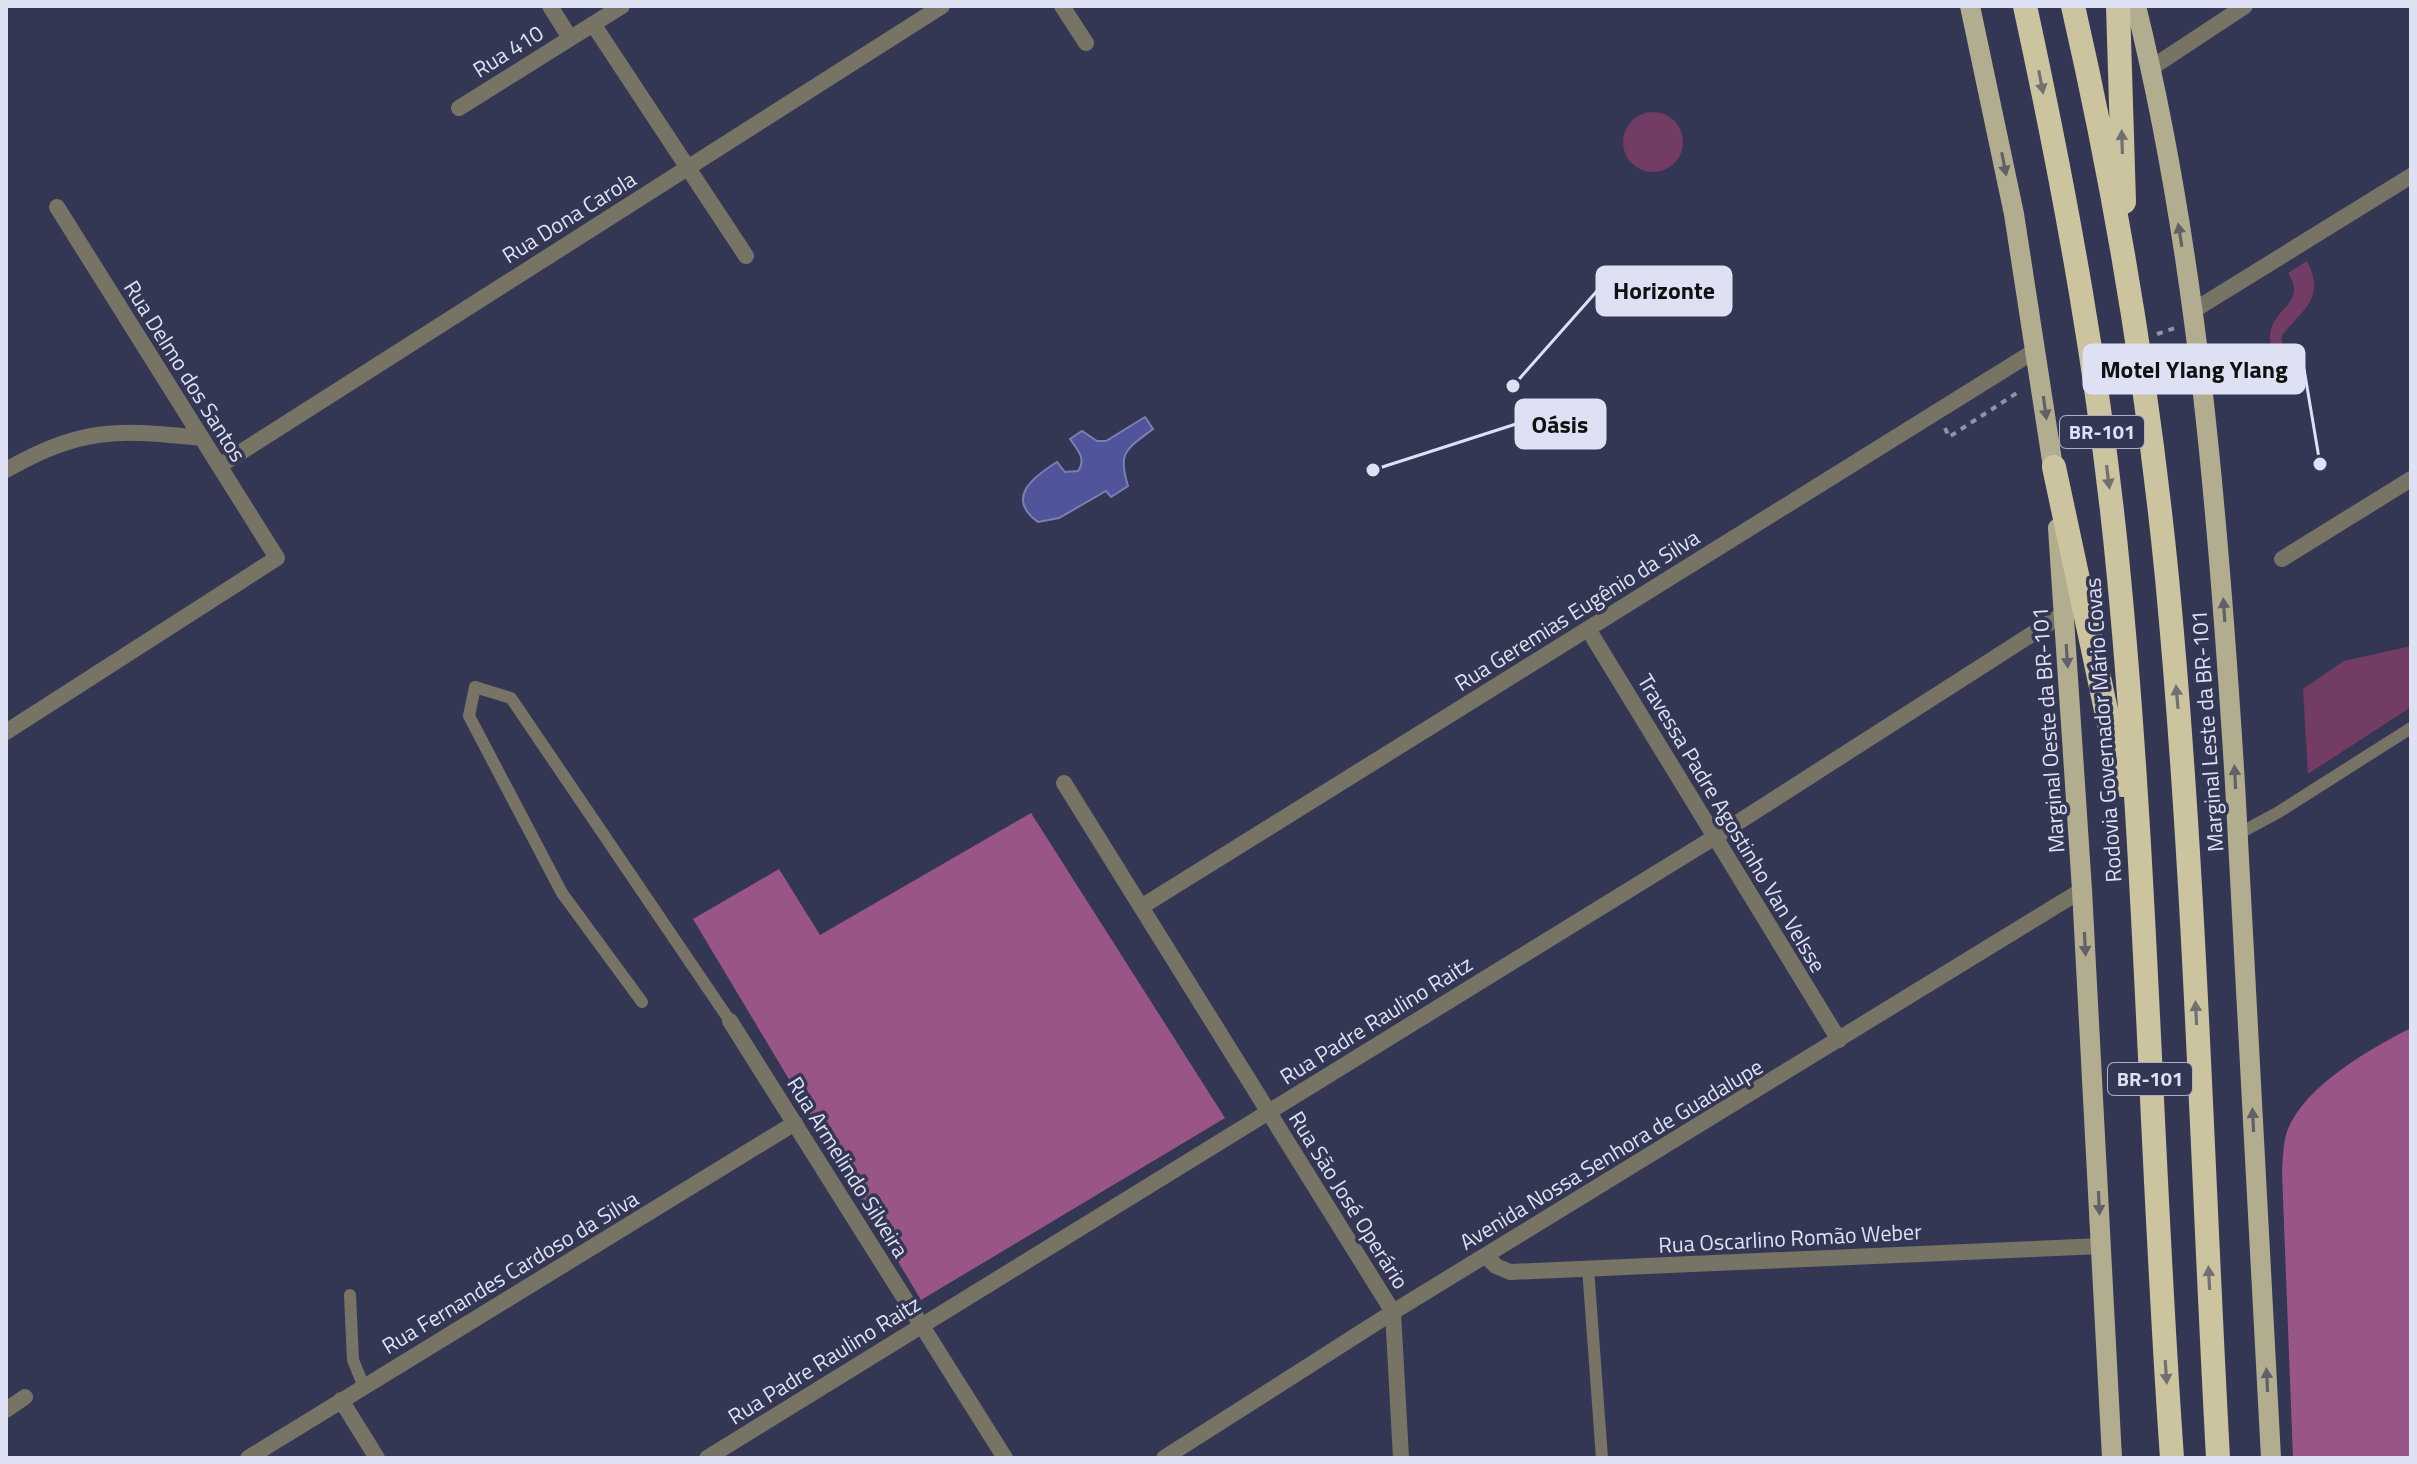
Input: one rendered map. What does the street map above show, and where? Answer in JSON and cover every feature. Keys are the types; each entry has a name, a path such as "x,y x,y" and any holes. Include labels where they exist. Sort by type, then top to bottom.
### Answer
{"highway":[{"name":"Rodovia Governador Mário Covas","path":"2025,6 2078,271 2108,480 2128,687 2140,863 2172,1458"},
{"name":"BR-101","path":"2073,6 2127,276 2156,483 2177,700 2190,901 2218,1458"},
{"path":"2118,6 2127,276"},
{"path":"2054,467 2140,863"},
{"path":"2213,1356 2235,1458"}],"main road":[{"name":"Marginal Oeste da BR-101","path":"1970,6 2014,214 2054,467 2082,890 2112,1458"},
{"name":"Marginal Leste da BR-101","path":"2136,6 2151,68 2191,312 2219,552 2238,834 2271,1458"}],"street":[{"path":"550,6 570,38"},
{"name":"Rua 410","path":"459,108 622,6"},
{"name":"Rua Dona Carola","path":"219,466 942,6"},
{"path":"1062,6 1086,43"},
{"path":"2151,68 2245,6"},
{"path":"593,24 746,256"},
{"path":"2191,312 2411,176"},
{"name":"Rua Delmo dos Santos","path":"6,732 277,558 57,207"},
{"name":"Rua Geremias Eugênio da Silva","path":"1141,907 2036,350"},
{"path":"6,470 53,445 104,432 133,431 202,438"},
{"path":"2282,559 2411,479"},
{"name":"Rua Padre Raulino Raitz","path":"707,1458 1715,837 2065,613"},
{"name":"Travessa Padre Agostinho Van Velsse","path":"1588,629 1839,1040"},
{"name":"Rua São José Operário","path":"1064,783 1393,1312 1401,1458"},
{"name":"Avenida Nossa Senhora de Guadalupe","path":"1164,1458 1393,1312 2082,890"},
{"name":"Rua Armelindo Silveira","path":"730,1021 1005,1458"},
{"name":"Rua Fernandes Cardoso da Silva","path":"248,1458 795,1123"},
{"name":"Rua Oscarlino Romão Weber","path":"1486,1256 1496,1266 1510,1272 2101,1246"},
{"path":"6,1410 25,1397"},
{"path":"341,1400 377,1458"}],"lane":[{"path":"642,1002 562,893 469,716 475,687 511,698 730,1021"},
{"path":"2238,834 2411,728"},
{"path":"1588,1268 1602,1458"},
{"path":"350,1295 353,1360 364,1387"}],"path":[{"path":"1956,421 1944,429 1949,437 2018,392 2041,384"}],"shaded area":[{"path":"1653,112 1674,121 1683,142 1674,163 1653,172 1632,163 1623,142 1632,121"},
{"path":"2307,261 2314,284 2313,294 2283,334 2281,339 2285,349 2274,356 2270,340 2272,328 2293,295 2294,285 2288,273"},
{"path":"2411,646 2411,707 2308,774 2303,689 2344,661"},
{"path":"1031,813 1225,1118 921,1300 693,919 779,869 820,935"},
{"path":"2411,1028 2411,1458 2293,1458 2282,1172 2286,1134 2297,1113 2324,1083 2377,1046"}],"water":[{"path":"1145,417 1153,429 1131,447 1124,458 1128,486 1111,497 1106,491 1059,518 1038,522 1028,513 1023,496 1039,474 1057,462 1065,472 1078,471 1081,467 1080,454 1070,439 1082,431 1097,441 1106,441"}],"place":[{"name":"Horizonte","path":"1513,386"},
{"name":"Motel Ylang Ylang","path":"2320,464"},
{"name":"Oásis","path":"1373,470"}]}
